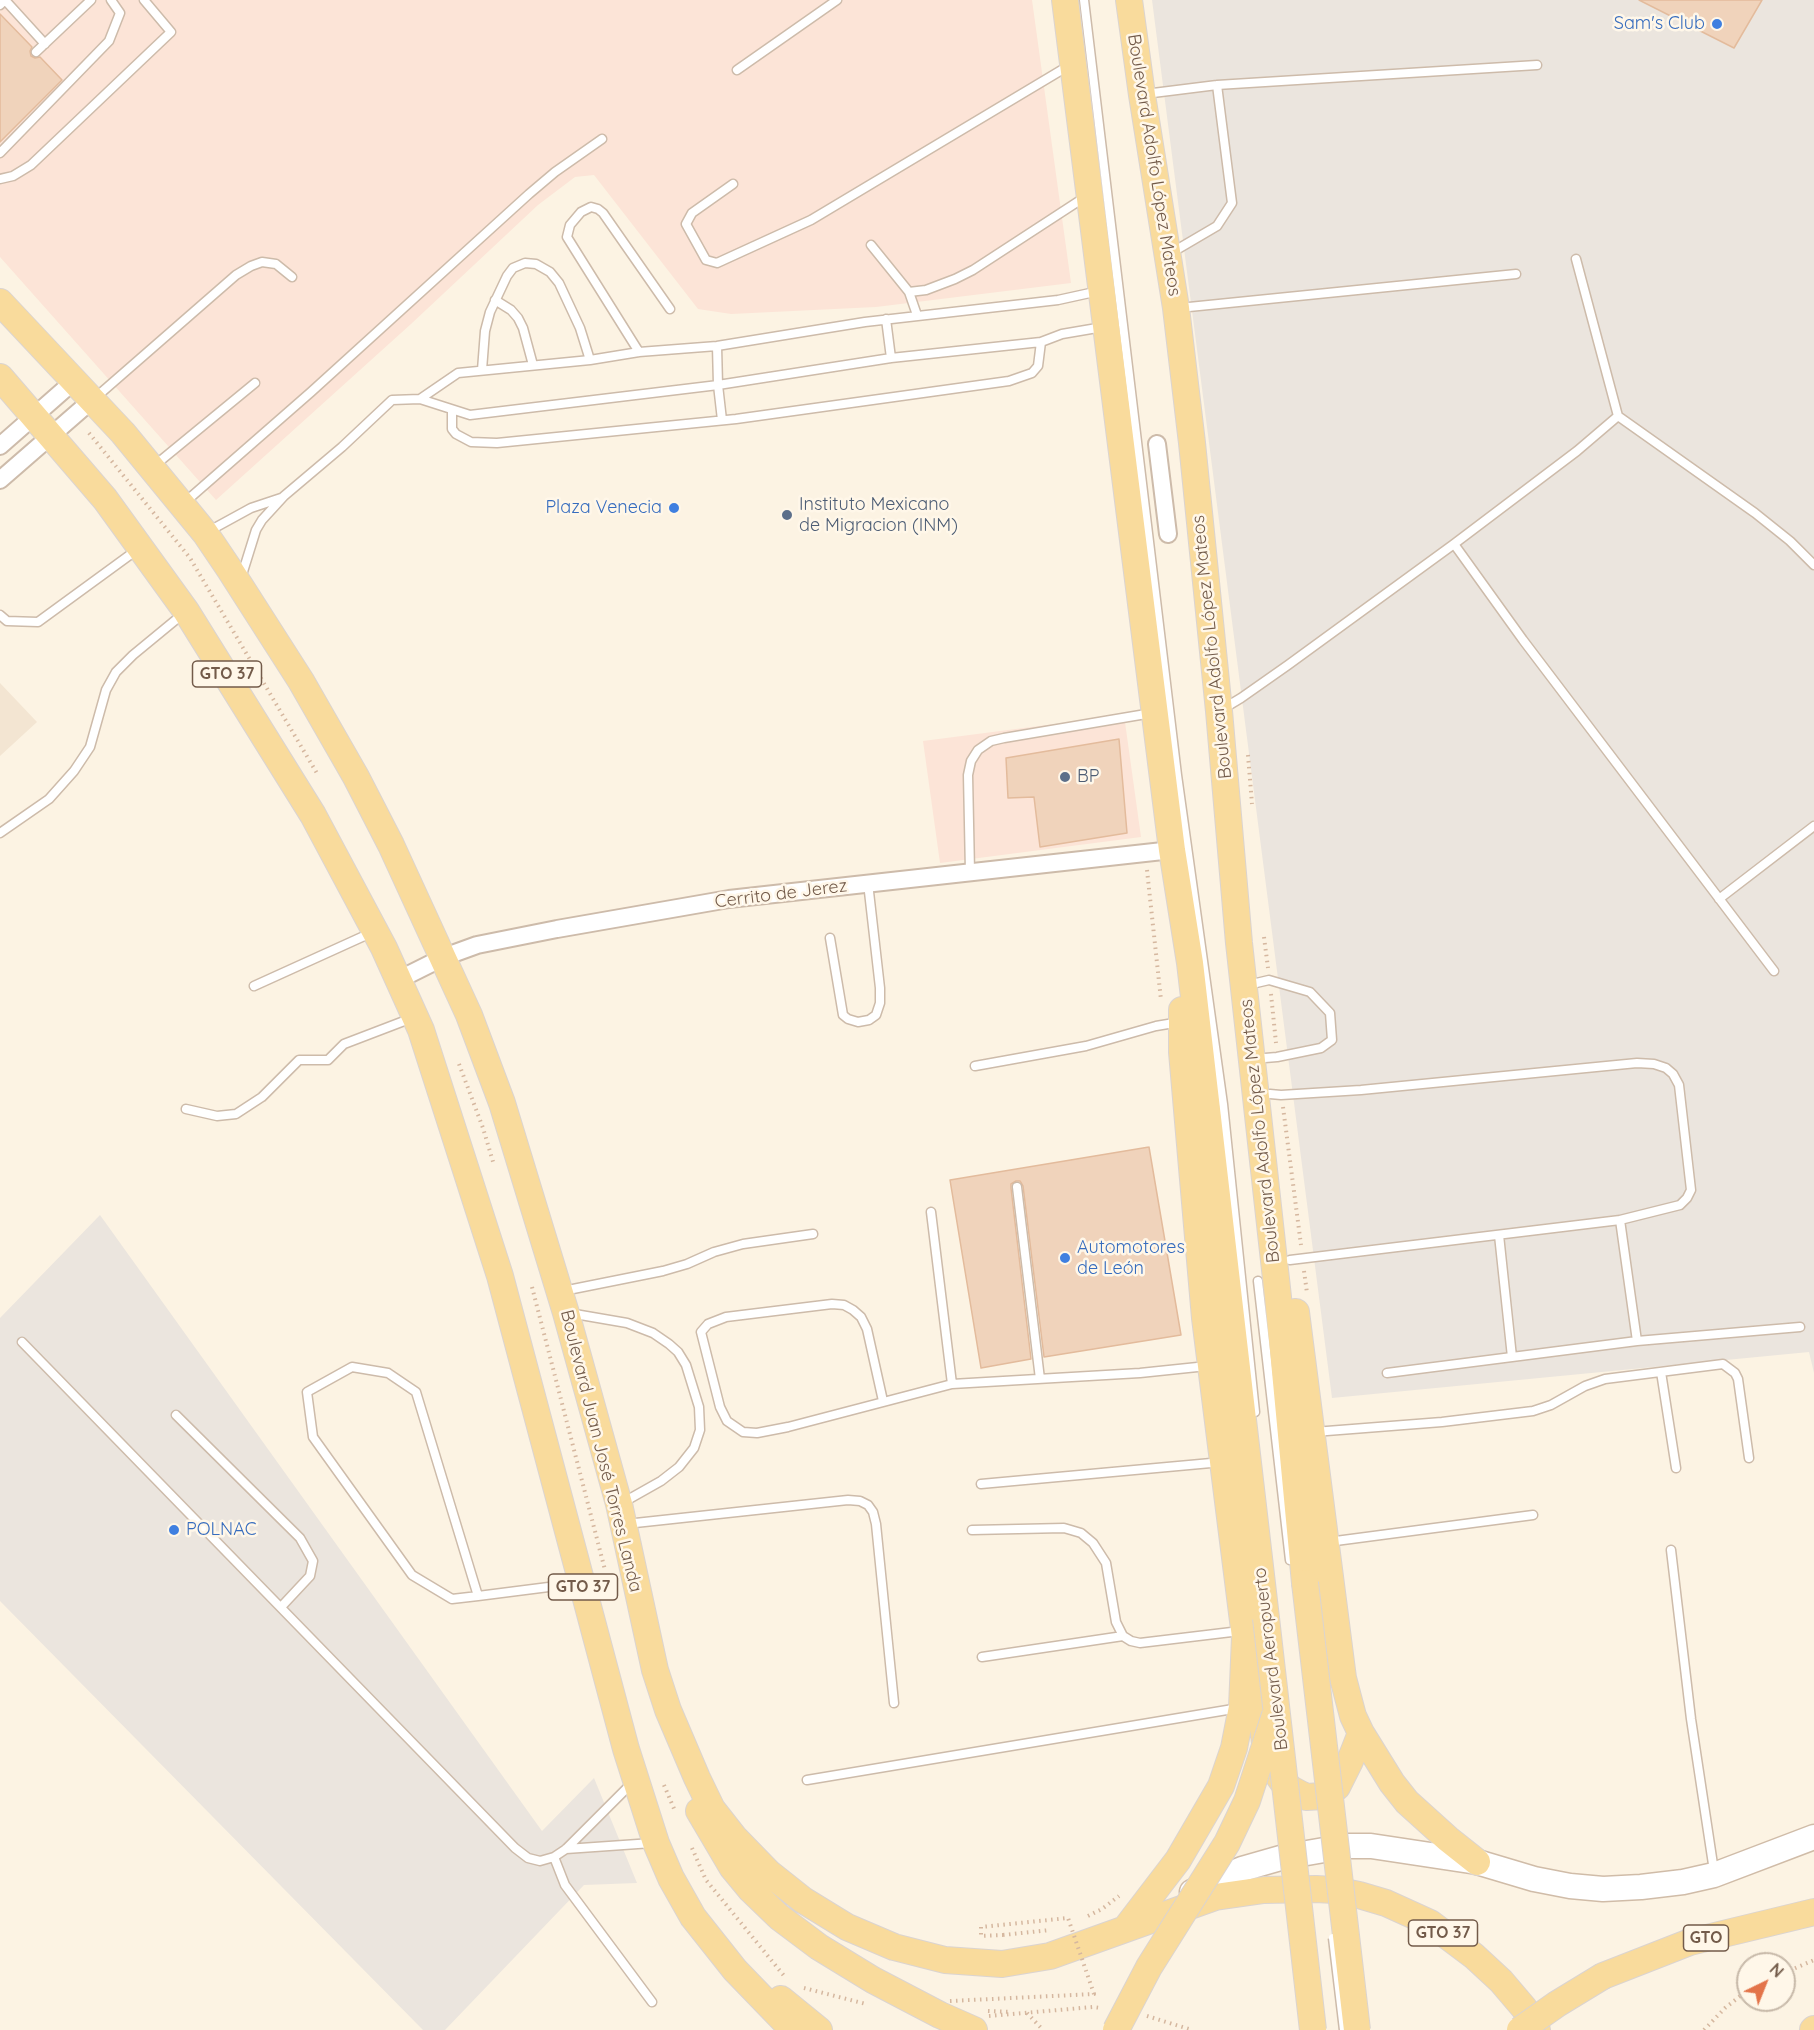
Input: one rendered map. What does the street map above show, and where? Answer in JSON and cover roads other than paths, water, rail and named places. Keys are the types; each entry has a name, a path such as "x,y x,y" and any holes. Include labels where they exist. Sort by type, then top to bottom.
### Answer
{"main road":[{"path":"1065,0 1172,850 1235,1287"},
{"name":"Boulevard Adolfo López Mateos","path":"1129,0 1176,308 1192,442 1219,711 1268,1289"},
{"name":"Boulevard Juan José Torres Landa","path":"0,302 152,467 205,533 301,681 391,844 469,1015 502,1102 563,1302 621,1514 655,1670 668,1710 712,1809 734,1837 777,1880 803,1900 847,1927 894,1947 945,1960 1002,1964 1050,1956 1215,1897 1264,1890 1317,1888 1342,1892 1386,1903 1430,1923 1474,1956 1501,1981 1524,2008 1537,2030"},
{"name":"GTO 37","path":"0,377 99,491 186,611 313,815 376,931 415,1017 447,1106 500,1276 636,1779 656,1843 671,1878 693,1917 735,1971 793,2030"},
{"path":"1239,943 1261,982 1296,1260 1311,1433 1343,1678 1353,1716 1392,1783 1407,1802 1477,1862"},
{"path":"1190,963 1173,1023 1222,1462 1244,1634 1259,1690 1266,1752 1273,1768 1286,1785 1306,1797 1324,1796 1336,1787 1361,1733"},
{"name":"Boulevard Aeropuerto","path":"1235,1287 1313,2030"},
{"path":"1268,1289 1357,2030"},
{"path":"1126,1928 1178,1860 1221,1786 1234,1748 1242,1707 1244,1634"},
{"path":"1116,2030 1149,1967 1227,1843 1246,1801 1278,1706"},
{"path":"668,1710 686,1777 699,1812 732,1867 752,1890 779,1917 819,1947 873,1980 974,2030"},
{"name":"GTO","path":"1520,2030 1603,1976 1690,1942 1814,1912"},
{"path":"735,1971 783,2001 819,2030"}],"street":[{"path":"0,446 74,381"},
{"path":"0,480 92,400"},
{"path":"1157,444 1168,534"},
{"name":"Cerrito de Jerez","path":"399,980 444,957 477,945 729,899 1172,850"},
{"path":"1126,1928 1215,1880 1242,1869 1284,1857 1347,1846 1371,1846 1477,1862 1534,1879 1603,1889 1683,1882 1714,1875 1814,1837"}],"lane":[{"path":"0,5 5,0 45,44"},
{"path":"36,52 91,0"},
{"path":"0,153 109,41 120,13 111,0"},
{"path":"0,180 13,176 31,165 171,32 144,0"},
{"path":"737,70 837,0"},
{"path":"1084,0 1177,775 1223,1104 1235,1287 1255,1416"},
{"path":"733,184 692,213 686,224 706,260 717,263 811,220 1073,63"},
{"path":"1142,95 1217,85 1537,65"},
{"path":"1168,255 1217,226 1232,203 1217,85"},
{"path":"182,505 311,392 529,194 602,138"},
{"path":"909,292 931,288 973,270 1090,193"},
{"path":"639,352 567,237 570,225 581,212 591,207 603,213 670,309"},
{"path":"871,245 909,292 917,315"},
{"path":"1576,259 1618,416 1755,513 1790,541 1814,565"},
{"path":"92,400 236,275 262,262 276,264 292,277"},
{"path":"482,370 485,331 495,300 513,268 525,263 536,264 550,272 558,283 575,319 590,360"},
{"path":"1176,308 1516,274"},
{"path":"420,399 458,373 590,360 639,352 717,346 886,319 1058,300 1102,291"},
{"path":"495,300 511,310 518,318 533,365"},
{"path":"886,319 891,357"},
{"path":"239,584 256,530 262,520 284,496 342,447 392,400 420,399 470,415 718,385 891,357 1041,342 1062,334 1107,327"},
{"path":"452,410 452,429 456,434 471,442 488,443 722,420 1009,381 1032,373 1038,366 1041,342"},
{"path":"717,346 722,420"},
{"path":"152,467 255,383"},
{"path":"1219,711 1288,665 1454,544 1577,451 1618,416"},
{"path":"205,533 251,508 284,496"},
{"path":"1454,544 1530,649 1774,972"},
{"path":"0,615 8,621 38,622 141,546"},
{"path":"0,833 49,799 74,771 90,747 106,690 116,672 186,611"},
{"path":"970,872 968,775 971,761 978,750 991,741 1004,738 1155,713"},
{"path":"1719,899 1814,826"},
{"path":"830,938 843,1015 858,1022 870,1020 876,1015 880,1003 880,988 868,883"},
{"path":"254,986 376,931"},
{"path":"1261,982 1310,992 1330,1013 1332,1040 1321,1048 1271,1058"},
{"path":"186,1109 217,1116 236,1114 262,1097 299,1060 328,1060 344,1044 415,1017"},
{"path":"975,1066 1086,1046 1173,1023"},
{"path":"1276,1094 1361,1090 1637,1063 1654,1064 1666,1068 1673,1074 1679,1085 1690,1190 1688,1198 1680,1205 1620,1220 1296,1260"},
{"path":"1017,1186 1040,1379"},
{"path":"931,1212 952,1384"},
{"path":"1620,1220 1637,1341"},
{"path":"563,1302 593,1284 663,1271 743,1244 813,1234"},
{"path":"1499,1234 1512,1357"},
{"path":"1268,1289 1291,1567"},
{"path":"563,1302 653,1333 669,1344 678,1352 686,1365 699,1407 700,1430 693,1448 679,1467 621,1514"},
{"path":"883,1401 867,1329 861,1317 844,1305 832,1304 726,1317 708,1324 701,1332 720,1407 727,1421 743,1431 757,1433 952,1384 1140,1373 1210,1365"},
{"path":"1387,1373 1637,1341 1800,1327"},
{"path":"22,1342 515,1848 528,1858 540,1861 566,1850 636,1779"},
{"path":"1311,1433 1442,1422 1533,1411 1551,1405 1585,1386 1605,1379 1723,1364 1735,1372 1749,1458"},
{"path":"478,1596 416,1392 388,1373 352,1367 307,1392 313,1437 412,1575 452,1599 478,1596 582,1582"},
{"path":"1661,1372 1676,1468"},
{"path":"176,1415 300,1538 313,1561 310,1576 281,1607"},
{"path":"981,1484 1222,1462"},
{"path":"621,1514 849,1500 860,1501 868,1505 873,1512 876,1524 894,1703"},
{"path":"1324,1542 1533,1515"},
{"path":"972,1530 1064,1528 1081,1533 1093,1543 1106,1563 1116,1622 1123,1636 1131,1641 1140,1643 1244,1634"},
{"path":"1671,1550 1693,1731 1714,1875"},
{"path":"982,1657 1123,1636"},
{"path":"807,1780 1242,1707"},
{"path":"1296,1781 1298,1805"},
{"path":"1317,1793 1318,1804"},
{"path":"1302,1840 1305,1864"},
{"path":"1322,1840 1325,1864"},
{"path":"566,1850 656,1843"},
{"path":"554,1857 565,1885 652,2002"},
{"path":"1332,1923 1344,2030"}],"place":[{"name":"Sam's Club","path":"1717,24"},
{"name":"Plaza Venecia","path":"674,508"},
{"name":"Instituto Mexicano de Migracion (INM)","path":"787,515"},
{"name":"BP","path":"1065,777"},
{"name":"Automotores de León","path":"1065,1258"},
{"name":"POLNAC","path":"174,1530"}]}
